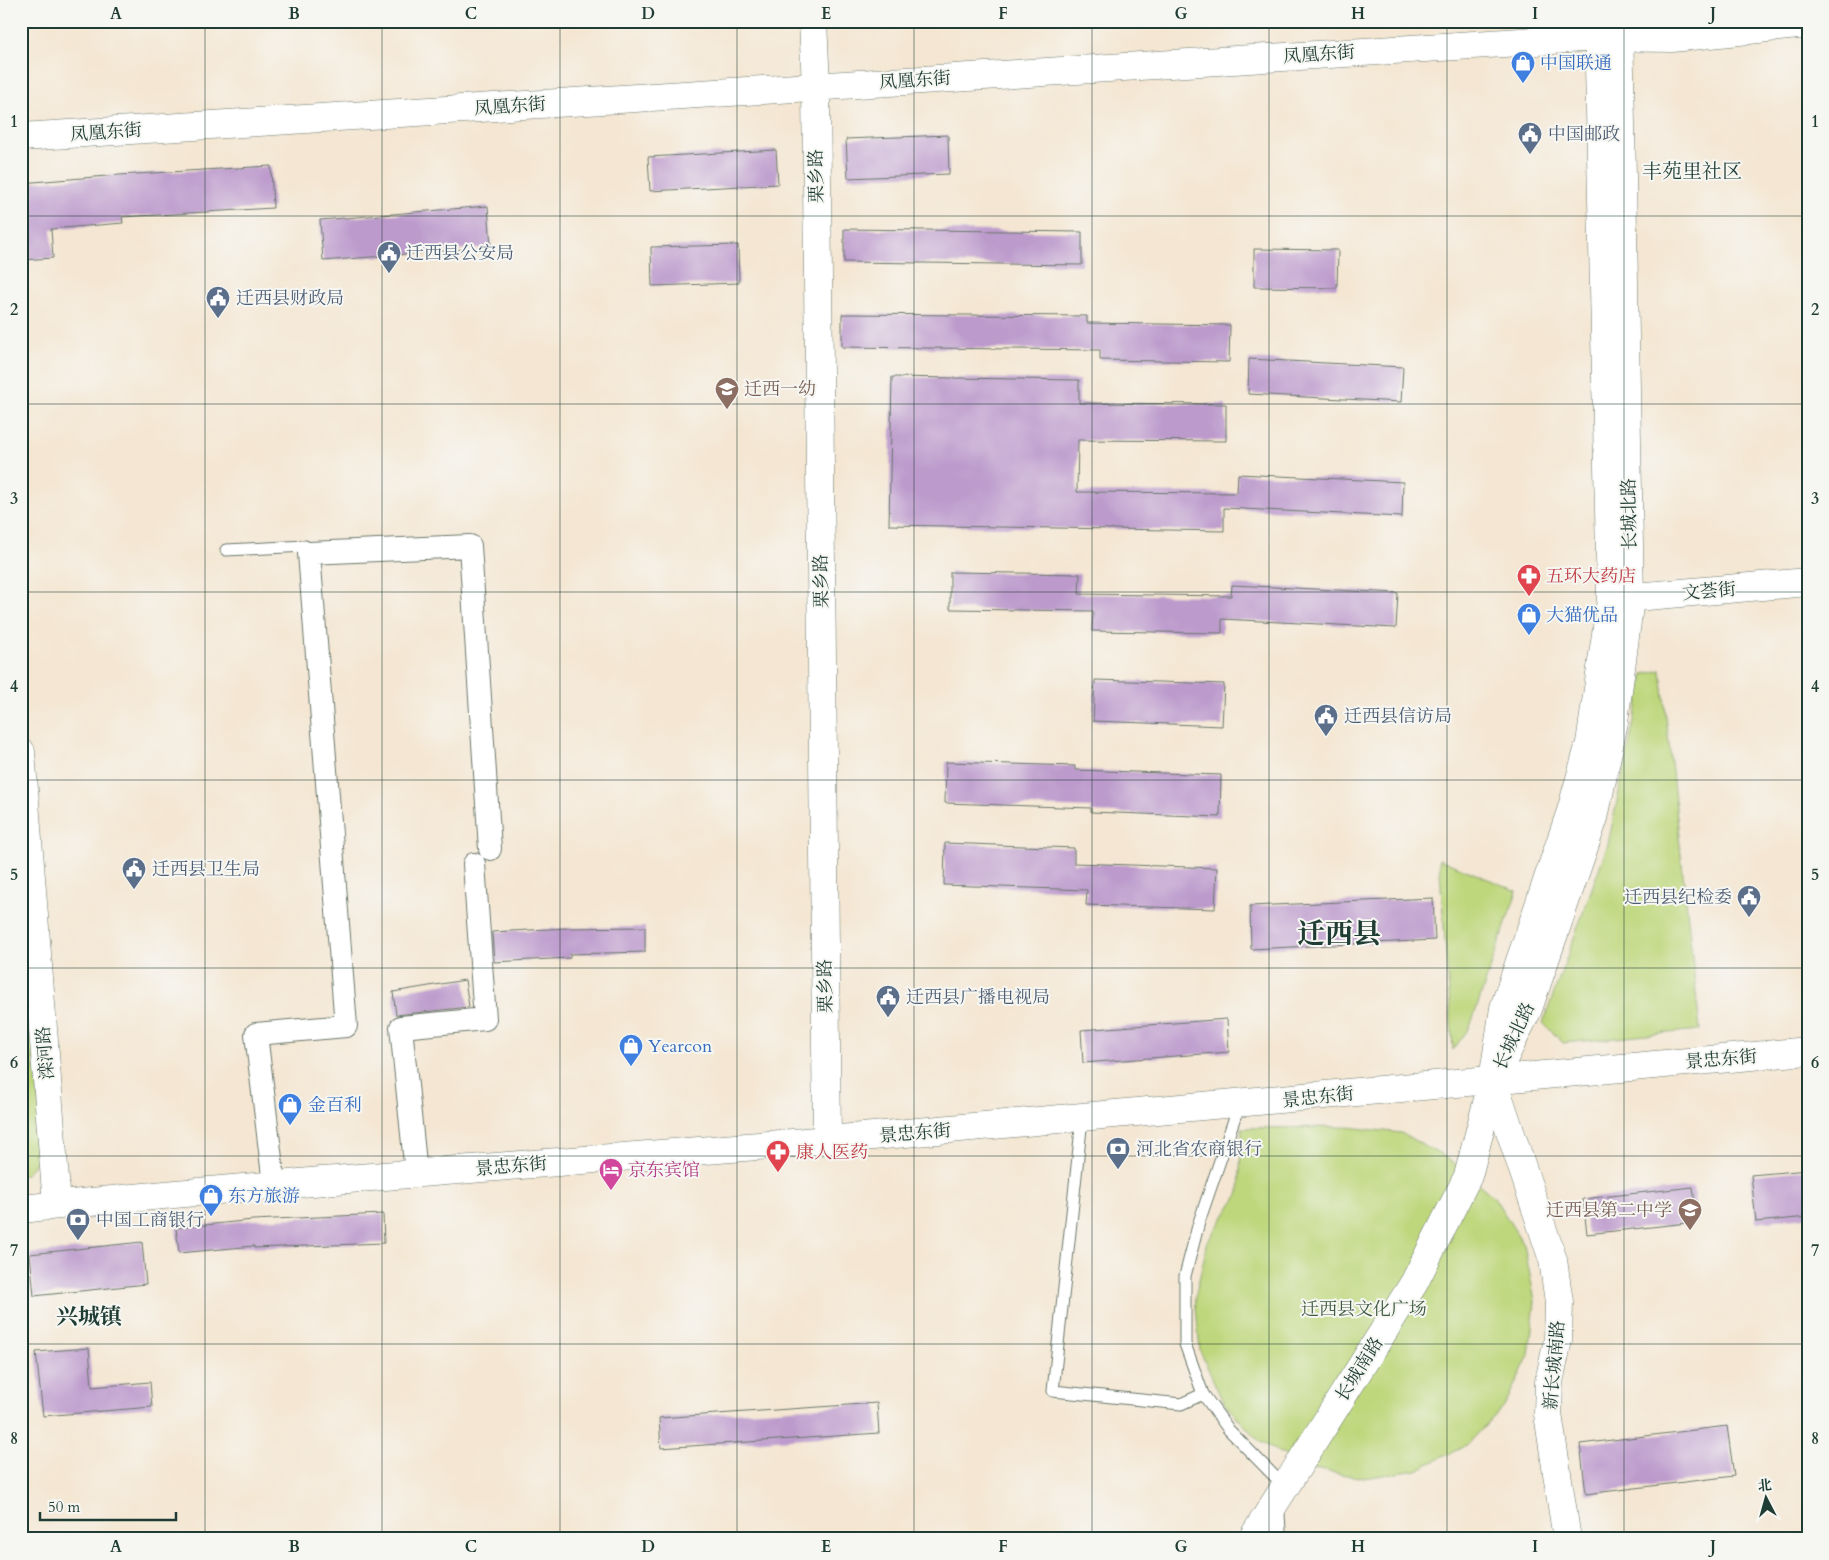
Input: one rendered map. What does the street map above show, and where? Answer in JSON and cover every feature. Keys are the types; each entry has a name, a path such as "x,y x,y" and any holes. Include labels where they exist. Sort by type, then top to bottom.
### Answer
{"street":[{"name":"栗乡路","path":"813,21 816,86 827,1140"},
{"name":"凤凰东街","path":"21,137 816,86 1609,29 1672,38 1808,24"},
{"name":"长城北路","path":"1493,1080 1528,1009 1594,818 1614,722 1620,599 1609,29"},
{"path":"274,1184 256,1034 346,1026 309,553 470,546 482,856 485,1019 401,1027 416,1173"},
{"name":"文荟街","path":"1620,599 1808,582"},
{"name":"滦河路","path":"21,752 57,1205"},
{"name":"景忠东街","path":"21,1209 274,1184 1082,1119 1808,1051"},
{"name":"长城南路","path":"1252,1539 1414,1283 1468,1176 1493,1080"},
{"name":"新长城南路","path":"1493,1080 1553,1260 1559,1302 1558,1340 1549,1382 1548,1414 1566,1539"},
{"path":"1276,1539 1279,1496"}],"lane":[{"path":"226,550 305,546 309,553"},
{"path":"1239,1105 1199,1222 1185,1276 1185,1344 1203,1394 1279,1496"},
{"path":"1082,1119 1053,1391 1181,1404 1203,1394"}],"green space":[{"path":"1661,670 1700,1030 1563,1043 1543,1023 1608,844 1644,674"},
{"path":"1439,859 1517,891 1470,1027 1453,1050"},
{"path":"21,873 43,1155 25,1175 21,1175"},
{"name":"迁西县文化广场","path":"1347,1127 1401,1133 1450,1160 1494,1197 1524,1245 1535,1301 1529,1355 1505,1405 1467,1445 1417,1470 1363,1478 1308,1468 1260,1442 1223,1402 1200,1351 1195,1297 1208,1241 1239,1193 1242,1128"}],"building":[{"path":"948,135 949,174 848,178 846,139"},
{"path":"776,150 778,184 650,191 648,157"},
{"path":"271,166 273,208 122,217 123,223 51,229 53,258 21,260 21,183"},
{"name":"迁西县公安局","path":"488,206 491,247 323,261 320,220"},
{"path":"844,229 1082,232 1082,265 844,262"},
{"path":"738,245 739,283 652,286 651,247"},
{"path":"1254,249 1338,250 1337,288 1254,287"},
{"path":"842,314 1087,316 1087,323 1230,325 1229,362 1100,360 1100,350 842,347"},
{"path":"1249,359 1403,367 1401,402 1248,394"},
{"path":"892,377 1079,380 1079,403 1226,404 1226,441 1078,440 1077,492 1237,493 1238,474 1403,482 1402,517 1224,508 1224,531 889,525"},
{"path":"950,572 1080,574 1079,594 1231,596 1232,585 1398,593 1396,628 1222,619 1222,633 1092,631 1093,611 950,609"},
{"path":"1095,680 1224,684 1222,726 1093,721"},
{"path":"946,762 1075,766 1075,770 1221,775 1220,817 1091,812 1091,808 945,803"},
{"path":"945,843 1074,848 1074,863 1217,868 1215,909 1086,905 1087,890 944,885"},
{"path":"1433,898 1435,940 1251,949 1250,906"},
{"path":"645,927 645,952 570,954 570,958 494,962 492,932 568,928"},
{"path":"465,980 469,1007 396,1015 393,992"},
{"path":"1227,1019 1229,1052 1083,1063 1081,1030"},
{"path":"1808,1170 1808,1217 1756,1222 1751,1175"},
{"path":"1693,1187 1697,1222 1587,1234 1583,1199"},
{"path":"383,1214 384,1243 254,1248 254,1246 179,1253 176,1228 253,1220"},
{"path":"142,1242 146,1284 34,1296 30,1254"},
{"path":"89,1348 92,1387 150,1382 152,1407 43,1416 36,1352"},
{"path":"877,1403 879,1433 661,1448 659,1418"},
{"path":"1727,1426 1734,1476 1586,1494 1580,1444"}],"place":[{"name":"中国联通","path":"1523,84"},
{"name":"中国邮政","path":"1530,155"},
{"name":"迁西县公安局","path":"389,274"},
{"name":"迁西县财政局","path":"218,319"},
{"name":"迁西一幼","path":"727,410"},
{"name":"五环大药店","path":"1529,597"},
{"name":"大猫优品","path":"1529,636"},
{"name":"迁西县信访局","path":"1326,737"},
{"name":"迁西县卫生局","path":"134,890"},
{"name":"迁西县纪检委","path":"1749,918"},
{"name":"迁西县广播电视局","path":"888,1018"},
{"name":"Yearcon","path":"631,1067"},
{"name":"金百利","path":"290,1126"},
{"name":"河北省农商银行","path":"1118,1170"},
{"name":"康人医药","path":"778,1173"},
{"name":"京东宾馆","path":"611,1191"},
{"name":"东方旅游","path":"211,1217"},
{"name":"迁西县第二中学","path":"1690,1231"},
{"name":"中国工商银行","path":"78,1241"}],"district":[{"name":"丰苑里社区","path":"1692,171"},
{"name":"迁西县","path":"1339,933"},
{"name":"兴城镇","path":"89,1316"}]}
